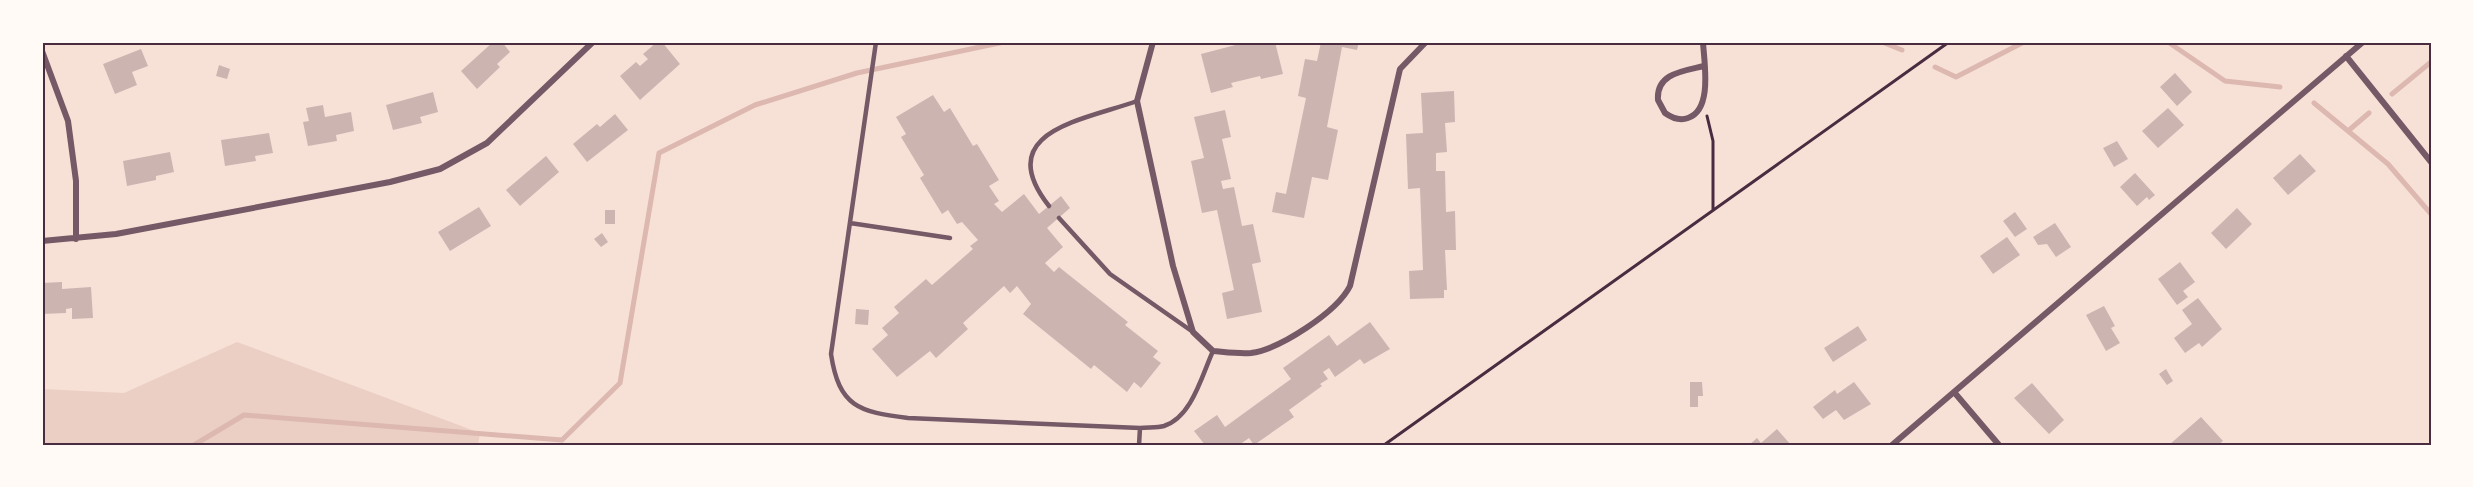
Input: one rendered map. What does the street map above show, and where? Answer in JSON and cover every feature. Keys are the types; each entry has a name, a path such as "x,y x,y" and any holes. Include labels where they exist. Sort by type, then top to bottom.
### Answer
{"street":[{"path":"42,241 76,239 378,184 440,169 464,158 487,143 593,42"},
{"path":"1153,42 1137,101 1173,266 1193,333 1213,351 1250,353 1276,345 1321,317 1345,297 1350,286 1400,69 1426,42"},
{"path":"1703,42 1704,66 1704,99 1694,116 1679,119 1665,113 1658,95 1663,81 1670,75 1704,66"},
{"path":"1892,445 2362,42"},
{"path":"42,51 68,121 76,181 76,239"},
{"path":"2346,56 2431,162"},
{"path":"1954,392 1999,445"}],"lane":[{"path":"876,42 831,354 834,372 842,393 854,406 871,414 908,418 1140,428 1163,426 1177,420 1187,406 1213,351"},
{"path":"1049,206 1032,180 1029,165 1038,142 1052,130 1137,101"},
{"path":"1059,218 1110,274 1193,333"},
{"path":"850,223 950,238"},
{"path":"1139,445 1140,428"}],"path":[{"path":"1384,445 1949,42"},
{"path":"1704,99 1713,141 1713,210"}],"shaded area":[{"path":"237,342 480,433 478,445 42,445 42,389 124,393"}],"building":[{"path":"493,42 502,42 510,52 497,64 500,67 477,89 461,71"},
{"path":"657,42 662,42 680,64 640,100 620,76 636,62 640,66 648,59 643,54"},
{"path":"1247,42 1275,42 1283,74 1261,79 1260,76 1231,83 1233,87 1211,93 1201,54"},
{"path":"1321,42 1359,42 1357,50 1342,47 1327,127 1338,130 1328,180 1312,177 1304,218 1272,212 1276,192 1286,194 1306,98 1298,96 1305,59 1317,61"},
{"path":"141,49 148,66 132,72 137,85 115,94 103,64"},
{"path":"219,65 230,69 227,79 216,76"},
{"path":"2175,73 2192,92 2177,106 2160,87"},
{"path":"1454,91 1455,122 1445,123 1447,152 1436,153 1436,171 1445,171 1446,212 1455,211 1456,250 1445,250 1447,290 1444,290 1444,298 1410,299 1409,271 1423,270 1420,188 1408,189 1406,134 1423,133 1421,93"},
{"path":"433,92 438,112 420,117 422,123 393,130 386,105"},
{"path":"933,95 944,112 950,108 973,146 977,144 999,180 989,186 999,201 994,204 1002,212 1024,194 1039,214 1061,196 1070,208 1047,228 1063,247 1045,263 1054,272 1059,267 1128,322 1125,325 1158,351 1153,357 1161,363 1141,388 1134,382 1127,392 1094,365 1091,369 1023,314 1031,304 1017,286 1010,293 1004,286 963,323 968,329 936,358 930,351 897,377 872,349 888,335 882,328 899,313 894,307 926,279 932,285 973,249 970,246 978,240 962,222 957,224 948,210 942,214 920,178 924,175 901,137 906,134 896,117"},
{"path":"323,105 325,117 351,112 354,131 336,135 337,141 308,146 303,122 309,121 306,108"},
{"path":"2168,108 2184,125 2158,148 2142,131"},
{"path":"1225,110 1231,137 1222,139 1231,179 1221,181 1223,189 1234,187 1242,226 1253,224 1261,262 1252,264 1262,312 1227,319 1222,293 1234,290 1217,210 1202,213 1191,161 1204,158 1194,117"},
{"path":"615,114 628,130 587,162 573,144 597,124 600,127"},
{"path":"269,133 273,153 255,156 256,161 225,166 221,140"},
{"path":"2117,141 2128,159 2114,167 2103,148"},
{"path":"170,152 174,172 156,176 156,180 127,186 123,161"},
{"path":"2300,154 2316,171 2288,195 2273,178"},
{"path":"546,156 559,172 520,206 506,190"},
{"path":"2135,173 2155,195 2149,200 2147,197 2137,206 2120,187"},
{"path":"479,207 491,226 450,251 438,232"},
{"path":"2237,208 2252,224 2226,249 2211,233"},
{"path":"605,210 615,210 615,224 605,224"},
{"path":"2015,212 2027,229 2015,237 2003,221"},
{"path":"2055,223 2071,247 2056,257 2047,244 2038,245 2033,237"},
{"path":"602,233 608,242 601,247 594,239"},
{"path":"2007,237 2020,255 1993,274 1980,256"},
{"path":"2180,262 2195,282 2183,291 2188,297 2177,305 2158,279"},
{"path":"62,282 62,289 91,287 93,318 72,319 72,308 66,309 66,313 42,314 42,283"},
{"path":"2198,298 2222,329 2202,347 2199,343 2185,353 2174,338 2192,324 2182,310"},
{"path":"2104,306 2115,326 2111,328 2120,343 2106,351 2086,315"},
{"path":"856,309 869,310 868,325 855,324"},
{"path":"1370,322 1390,349 1364,364 1360,359 1335,377 1329,368 1323,372 1328,379 1320,384 1322,386 1289,410 1294,417 1254,445 1249,438 1239,445 1205,445 1194,431 1217,415 1225,427 1291,379 1283,368 1329,335 1337,346"},
{"path":"1858,326 1867,340 1833,362 1824,348"},
{"path":"2166,369 2173,381 2167,385 2159,374"},
{"path":"1690,382 1702,382 1703,396 1698,396 1698,407 1690,407"},
{"path":"1854,382 1871,404 1844,420 1836,410 1823,419 1813,407 1835,390 1837,394"},
{"path":"2032,383 2064,420 2049,434 2014,398"},
{"path":"2201,417 2223,441 2218,445 2169,445"},
{"path":"1777,429 1791,445 1749,445 1757,438 1761,443"}],"waterway":[{"path":"194,445 244,415 562,440 620,383 659,153 755,105 857,73 1004,42"},
{"path":"1882,42 1902,50"},
{"path":"1935,67 1956,77 2024,42"},
{"path":"2168,42 2225,81 2280,87"},
{"path":"2392,94 2431,62"},
{"path":"2314,103 2348,131 2369,113"},
{"path":"2348,131 2388,164 2431,214"}]}
